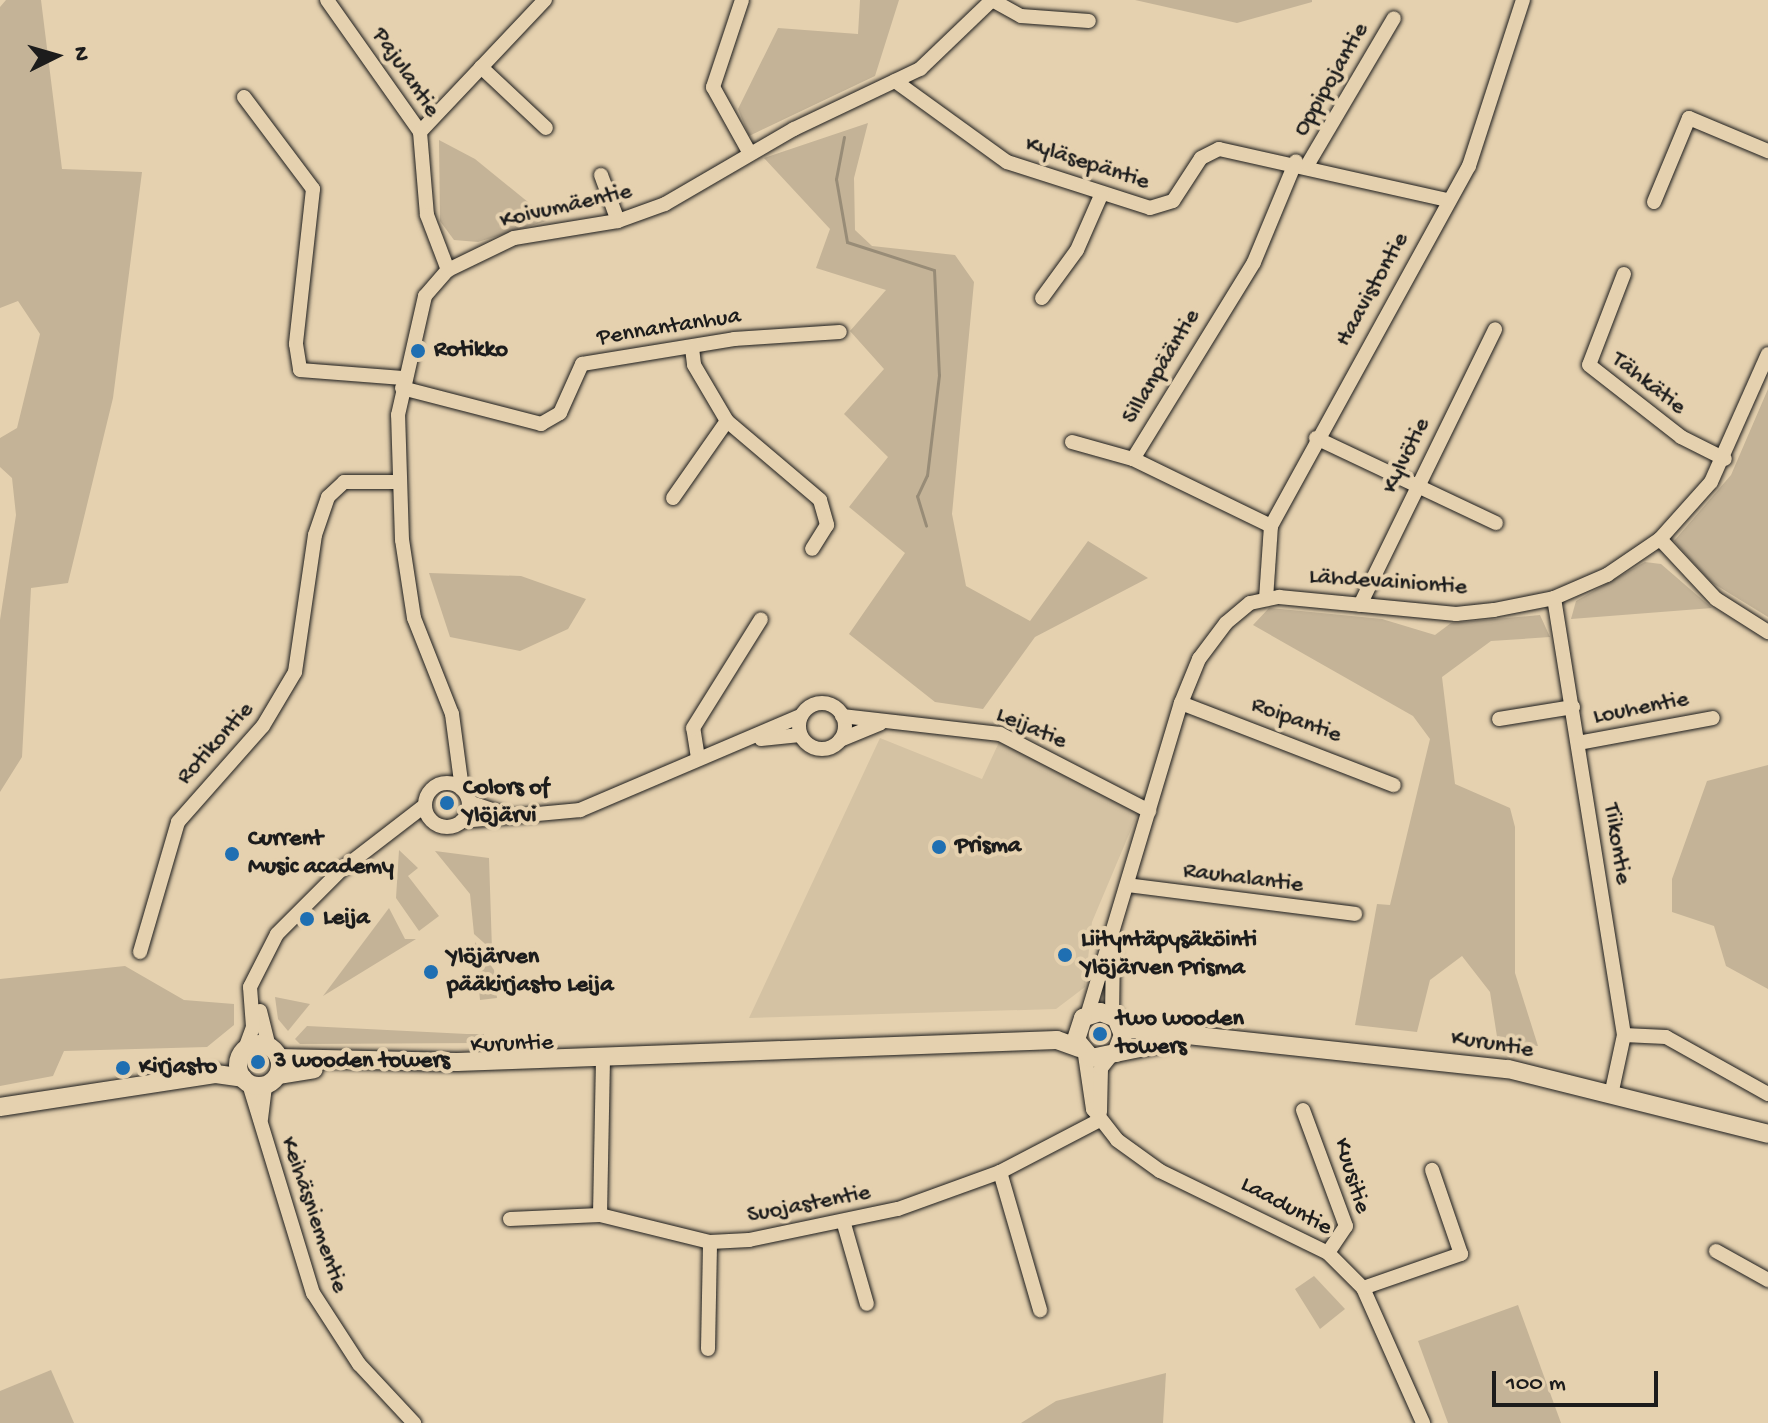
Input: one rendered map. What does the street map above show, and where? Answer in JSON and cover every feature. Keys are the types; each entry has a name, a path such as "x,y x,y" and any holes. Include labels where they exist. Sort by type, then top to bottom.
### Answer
{"main road":[{"name":"Kuruntie","path":"924,1043 1085,1017 1202,1037 1508,1069 1768,1134"},
{"path":"1082,1051 1085,1017"},
{"path":"1113,1055 1117,1022"},
{"name":"Kuruntie","path":"0,1107 133,1085 264,1071 1057,1040 1082,1051 1113,1055 1202,1037"},
{"name":"Kuruntie","path":"133,1085 243,1052 264,1071"},
{"path":"243,1052 264,1071"}],"street":[{"path":"420,132 545,0"},
{"path":"742,0 713,87 749,152"},
{"path":"992,0 1021,16 1089,21"},
{"name":"Koivumäentie","path":"465,796 442,683 414,618 398,482 402,383 425,296 448,270 514,238 618,221 665,204 749,152 895,81 945,51 992,0"},
{"name":"Haavistontie","path":"1266,599 1271,526 1316,438 1469,166 1523,0"},
{"name":"Pajulantie","path":"331,1 420,132 427,215 448,270"},
{"name":"Oppipojantie","path":"1302,162 1394,18"},
{"path":"481,67 546,128"},
{"name":"Kyläsepäntie","path":"895,81 1007,162 1159,210 1210,151 1302,162 1448,200"},
{"path":"244,97 313,189 296,344 300,370 402,383"},
{"path":"1654,202 1689,118 1768,151"},
{"name":"Sillanpääntie","path":"1271,526 1133,459 1254,262 1302,162"},
{"path":"601,175 618,221"},
{"path":"1042,298 1077,250 1102,193"},
{"name":"Tähkätie","path":"1624,274 1589,365 1681,437 1725,459"},
{"name":"Kylvötie","path":"1360,605 1495,329"},
{"name":"Pennantanhua","path":"402,383 541,424 560,413 582,364 840,332"},
{"path":"692,348 694,365 727,421 820,500 827,525 812,549"},
{"name":"Lähdevainiontie","path":"1266,599 1456,614 1554,598 1607,575 1660,539 1725,459 1768,354"},
{"path":"673,498 727,421"},
{"path":"1316,438 1496,523"},
{"path":"1072,442 1133,459"},
{"name":"Rotikontie","path":"140,952 178,822 263,726 295,672 315,535 328,497 344,482 398,482"},
{"path":"1660,539 1716,599 1768,632"},
{"name":"Tiikontie","path":"1554,598 1624,1035 1611,1095"},
{"path":"1085,1017 1113,940 1181,703 1214,636 1250,603 1266,599"},
{"path":"698,758 693,728 761,619"},
{"name":"Leijatie","path":"462,821 580,810 698,758 749,740 824,703 842,716 1000,734 1149,811"},
{"name":"Roipantie","path":"1181,703 1394,785"},
{"path":"1499,719 1573,707"},
{"path":"800,716 800,735"},
{"path":"840,740 842,716"},
{"name":"Louhentie","path":"1578,743 1713,718"},
{"name":"Leijatie","path":"749,740 800,735 824,749 886,722"},
{"path":"243,1052 253,1027 250,987 261,963 315,893 394,835 424,806 444,783 456,750"},
{"path":"424,806 432,822 444,827 462,821 465,796 444,783"},
{"name":"Leijatie","path":"465,796 511,817"},
{"path":"394,835 432,822"},
{"name":"Rauhalantie","path":"1127,885 1355,914"},
{"path":"1113,940 1117,1022"},
{"path":"261,963 264,1071"},
{"path":"1624,1035 1666,1037 1768,1094"},
{"path":"1082,1051 1100,1120"},
{"path":"1100,1120 1101,1068 1113,1055"},
{"path":"600,1215 603,1058"},
{"name":"Keihäsniementie","path":"264,1071 261,1132 313,1293 359,1364 414,1423"},
{"name":"Kuusitie","path":"1303,1110 1346,1226 1328,1253"},
{"name":"Suojastentie","path":"510,1219 600,1215 710,1242 844,1224 1000,1172 1100,1120"},
{"name":"Laaduntie","path":"1100,1120 1160,1171 1328,1253 1363,1288 1423,1423"},
{"path":"1363,1288 1461,1254 1432,1170"},
{"path":"1000,1172 1040,1310"},
{"path":"844,1224 867,1304"},
{"path":"708,1349 710,1242"},
{"path":"1716,1251 1768,1280"}],"shaded area":[{"path":"6,0 41,0 62,169 142,172 113,398 68,583 31,588 22,757 0,792 0,620 16,515 12,478 0,467 0,438 17,428 40,334 18,301 0,308 0,7"},
{"path":"860,0 899,0 875,76 749,136 738,109 778,28 858,34"},
{"path":"1135,0 1312,0 1312,2 1237,23"},
{"path":"868,123 854,178 855,230 872,246 955,255 974,282 952,514 966,586 1030,621 1088,541 1148,578 1035,637 983,709 935,702 849,634 905,553 849,507 888,457 844,414 884,369 850,331 886,290 816,268 830,229 764,158"},
{"path":"439,140 475,159 550,220 478,242 454,240 440,221"},
{"path":"1768,389 1768,617 1711,582 1674,541 1731,475"},
{"path":"1645,562 1661,564 1712,608 1571,619 1576,601"},
{"path":"429,573 521,576 586,599 568,629 520,651 450,637"},
{"path":"1269,608 1382,619 1435,635 1451,623 1540,615 1550,637 1491,641 1442,677 1455,784 1510,808 1515,827 1515,973 1538,1046 1498,1043 1490,992 1462,956 1430,980 1417,1032 1355,1025 1377,904 1390,905 1430,739 1413,716 1253,625"},
{"path":"880,738 982,779 1001,738 1138,813 1092,922 1085,987 1056,1009 749,1018"},
{"path":"1768,765 1768,989 1726,966 1714,926 1672,912 1672,879 1707,781"},
{"path":"399,850 418,868 408,876 439,916 419,931 396,898"},
{"path":"435,851 489,858 492,950 474,934 470,894"},
{"path":"389,908 405,939 416,939 323,996"},
{"path":"475,942 494,970 497,998 480,1000"},
{"path":"125,966 184,1000 234,1004 234,1025 207,1047 64,1051 53,1076 0,1086 0,979"},
{"path":"275,997 310,1004 288,1031 278,1019"},
{"path":"307,1026 484,1034 482,1043 300,1044 295,1039"},
{"path":"1314,1276 1345,1309 1320,1329 1295,1289"},
{"path":"1518,1305 1561,1423 1448,1423 1418,1341"},
{"path":"51,1370 74,1423 0,1423 0,1391"},
{"path":"1166,1373 1163,1423 1021,1423 1056,1401"}],"waterway":[{"path":"844,137 836,179 847,242 934,270 939,375 927,475 917,496 926,526"}],"place":[{"name":"Rotikko","path":"418,351"},
{"name":"Colors of Ylöjärvi","path":"447,803"},
{"name":"Prisma","path":"939,847"},
{"name":"Current Music academy","path":"232,854"},
{"name":"Leija","path":"307,919"},
{"name":"Liityntäpysäköinti Ylöjärven Prisma","path":"1065,955"},
{"name":"Ylöjärven pääkirjasto Leija","path":"431,972"},
{"name":"two wooden towers","path":"1100,1034"},
{"name":"3 wooden towers","path":"258,1062"},
{"name":"Kirjasto","path":"123,1068"}]}
